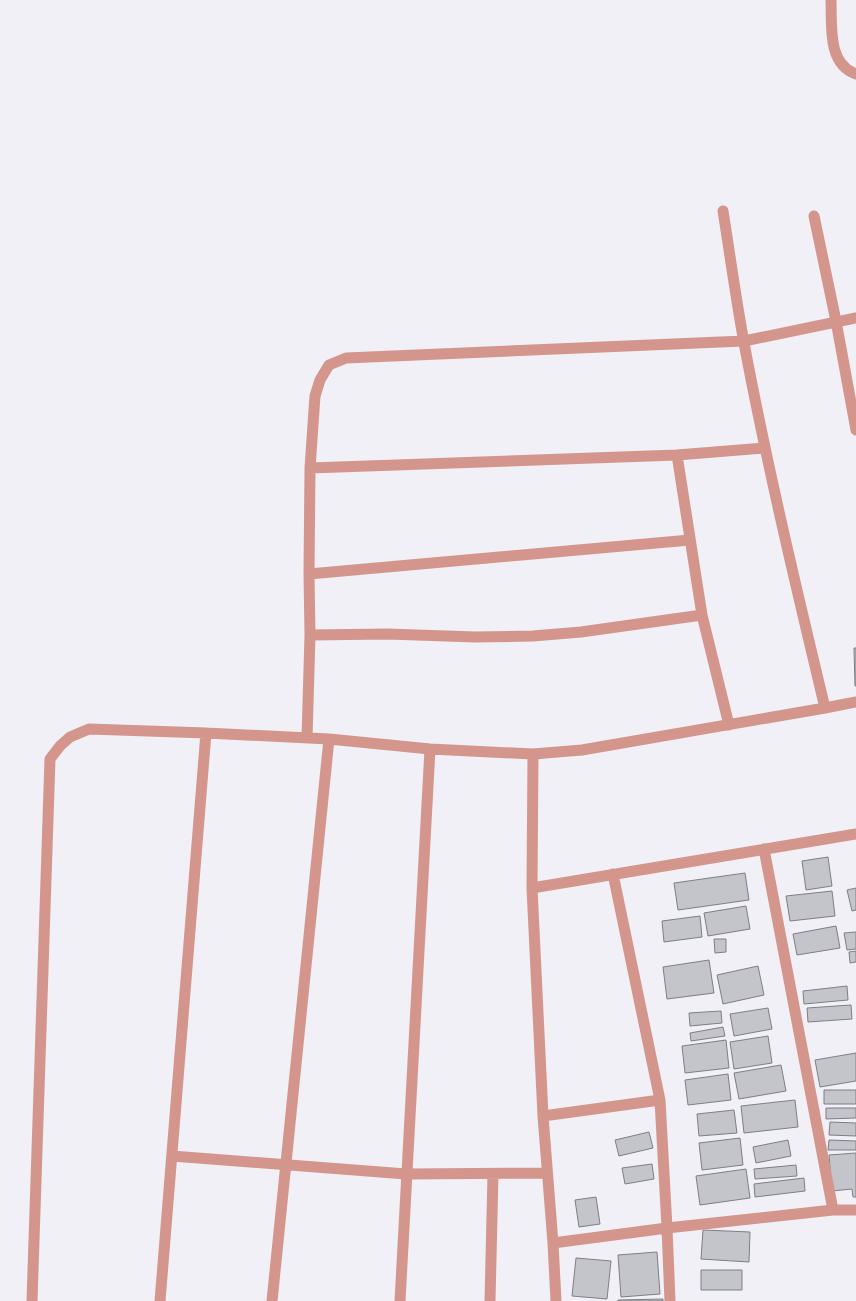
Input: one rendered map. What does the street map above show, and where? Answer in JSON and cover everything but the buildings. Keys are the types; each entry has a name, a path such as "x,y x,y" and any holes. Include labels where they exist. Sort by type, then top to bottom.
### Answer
{"street":[{"path":"831,0 832,38 836,55 842,65 856,74"},
{"path":"723,211 744,341 765,448 781,524 825,708"},
{"path":"814,216 836,321 856,430"},
{"path":"307,738 310,635 310,468 315,396 320,380 329,365 346,358 744,341 856,318"},
{"path":"310,468 677,455 765,448"},
{"path":"677,455 702,615 729,725"},
{"path":"309,574 690,540"},
{"path":"310,635 388,634 475,637 534,636 581,632 702,615"},
{"path":"32,1301 50,759 60,746 70,737 89,729 206,733 328,739 430,749 533,754 582,750 856,702"},
{"path":"160,1301 206,733"},
{"path":"272,1301 328,739"},
{"path":"400,1301 430,749"},
{"path":"533,754 532,888 543,1116 556,1301"},
{"path":"532,888 856,834"},
{"path":"764,849 833,1210"},
{"path":"613,874 660,1100 670,1301"},
{"path":"543,1116 660,1100"},
{"path":"172,1156 406,1174 547,1173"},
{"path":"490,1301 493,1174"},
{"path":"553,1243 667,1228 833,1210 856,1210"}]}
